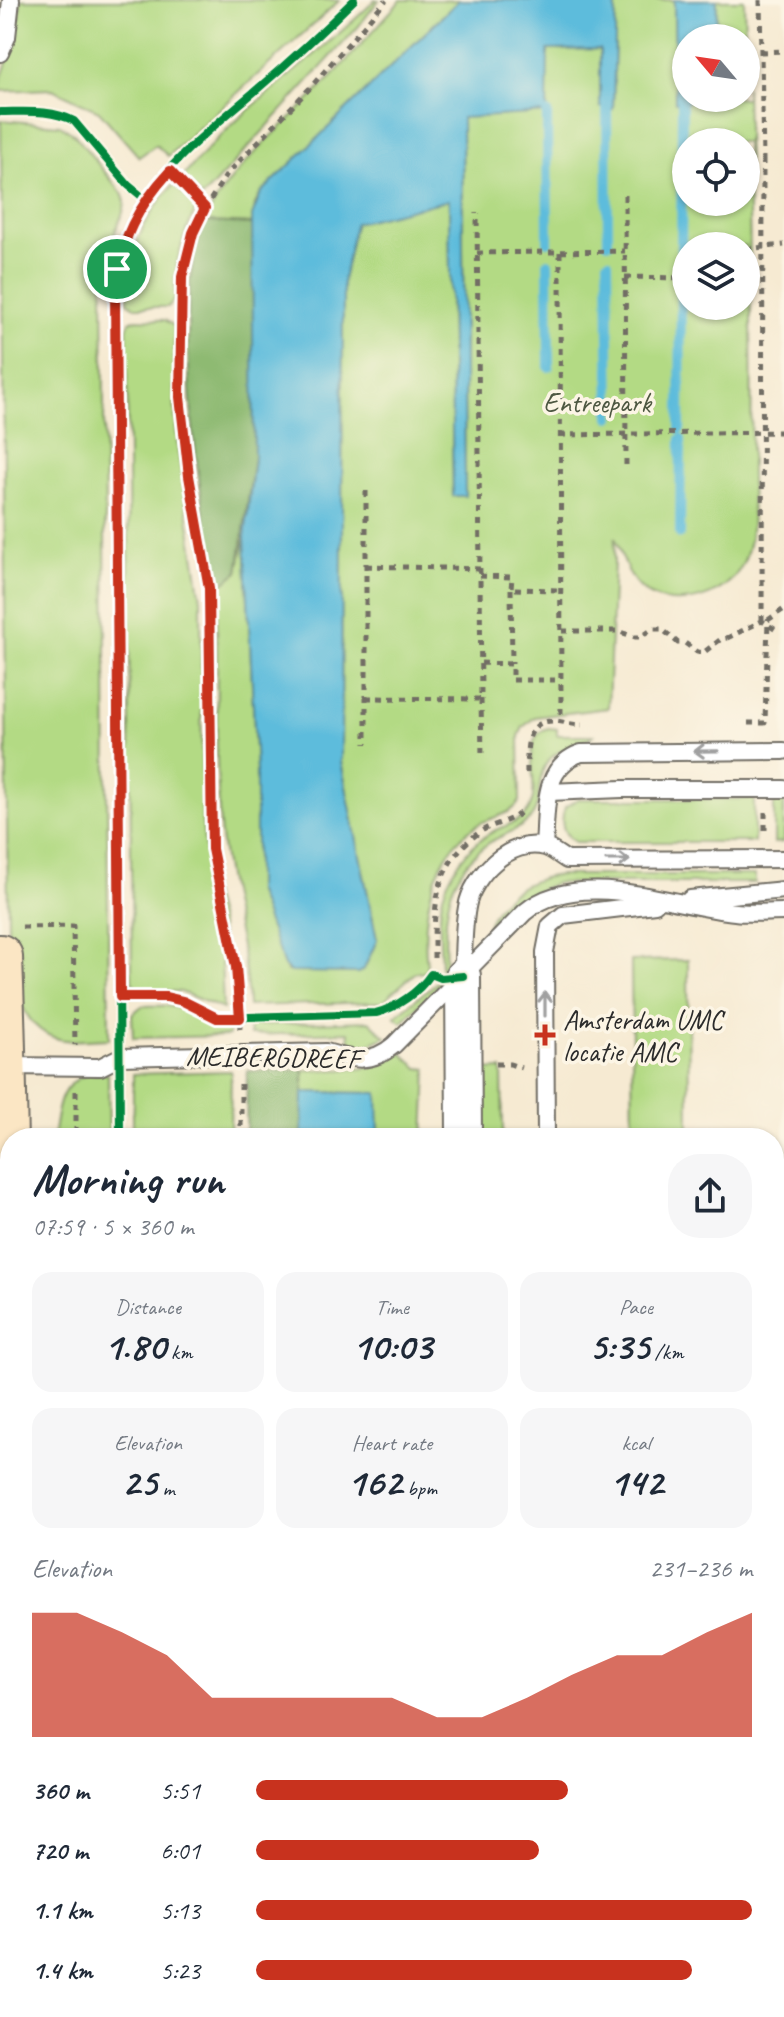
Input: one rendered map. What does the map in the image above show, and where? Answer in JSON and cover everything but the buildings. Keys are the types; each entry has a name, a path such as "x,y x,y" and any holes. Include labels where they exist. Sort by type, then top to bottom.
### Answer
{"main road":[{"path":"2,1128 7,942"}],"street":[{"path":"463,976 464,1128"}],"lane":[{"path":"0,53 7,37 11,0"},
{"path":"544,846 551,779 563,761 581,753 784,751"},
{"path":"549,792 784,789"},
{"path":"463,976 467,904 478,880 505,855 526,847 544,846 567,860 784,859"},
{"name":"MEIBERGDREEF","path":"546,1128 545,952 550,926 563,915 784,890"},
{"name":"MEIBERGDREEF","path":"2,1066 100,1067 120,1057 242,1054 326,1052 352,1060 376,1057 401,1038 525,912 547,898 568,893 620,892 735,912 784,912"}],"path":[{"path":"241,1128 242,1054 236,967 212,849 209,588 189,476 180,397 182,277 189,246 205,208 227,174 310,88 386,0"},
{"path":"760,0 763,160 762,621"},
{"path":"761,52 784,51"},
{"path":"179,162 167,174 205,208"},
{"path":"625,195 626,469"},
{"path":"477,213 482,757"},
{"path":"760,248 784,245"},
{"path":"477,253 625,251"},
{"path":"560,252 561,721 570,725 585,725"},
{"path":"625,277 672,278"},
{"path":"560,435 784,432"},
{"path":"366,491 366,744"},
{"path":"366,566 480,569"},
{"path":"480,576 512,577 512,680 561,680"},
{"path":"511,589 561,590"},
{"path":"765,751 768,620 784,609"},
{"path":"562,631 610,631 641,637 653,629 662,629 678,643 685,643 703,653 721,639 762,621"},
{"path":"762,621 779,632"},
{"path":"481,663 512,664"},
{"path":"366,698 481,699"},
{"path":"735,723 765,723"},
{"path":"765,789 765,859"},
{"path":"7,942 73,926 76,1128"}],"green space":[{"path":"21,0 340,0 168,156 156,145 139,157 99,111 53,89 0,91 0,82 17,35"},
{"path":"375,0 379,0 358,27 202,198 183,177 204,152 251,107"},
{"path":"401,0 459,0 261,193 255,204 253,224 205,222 238,171"},
{"name":"Entreepark","path":"616,0 674,0 672,112 747,112 747,128 672,128 672,216 749,216 749,232 672,232 672,320 751,320 752,515 747,554 736,575 719,590 687,601 664,600 636,584 615,537 608,708 535,717 523,727 519,736 520,801 512,810 477,825 461,837 439,869 428,907 427,966 424,973 416,972 382,1002 248,1006 222,848 217,736 217,587 238,572 245,537 256,770 256,890 287,971 358,973 364,969 377,940 341,762 343,280 355,223 449,199 453,496 465,496 462,117 547,113 547,50 601,49 600,106 613,109"},
{"path":"717,0 744,0 745,24 716,24"},
{"path":"1,120 60,125 74,134 122,193 125,201 103,278 109,1039 65,1040 44,1033 23,1008 13,975 8,925"},
{"path":"174,184 197,208 180,252 175,275 175,299 168,307 135,307 128,302 134,253 153,210"},
{"path":"205,222 253,224 254,458 238,572 217,587 198,468 188,349 192,269"},
{"path":"136,319 165,320 174,326 178,451 201,599 202,820 209,883 220,925 223,1009 181,992 138,989 132,982 127,328"},
{"path":"548,728 557,729 557,735 593,735 548,761 542,774 536,808 529,820 486,845 460,873 448,903 446,973 441,973 440,913 448,882 460,860 478,842 525,815 533,796 534,740"},
{"path":"774,798 784,799 784,842 774,843"},
{"path":"578,799 754,799 754,842 575,842 563,827 563,817 565,807"},
{"path":"560,875 755,875 755,883 556,883 532,893 486,936 489,923 502,901 534,881"},
{"path":"688,960 689,1128 633,1128 631,961"},
{"path":"437,982 442,982 402,1022 395,1016"},
{"path":"142,1006 181,1009 228,1026 229,1036 133,1038 132,1014"},
{"path":"369,1021 386,1037 367,1045 350,1046 349,1032 250,1035 249,1025"},
{"path":"401,1052 418,1068 427,1069 424,1128 379,1128 377,1093 303,1092 304,1070 367,1068"},
{"path":"502,1069 503,1128 483,1128 483,1070"},
{"path":"304,1070 302,1128 246,1128 247,1071"},
{"path":"231,1071 230,1128 133,1128 133,1074"},
{"path":"88,1074 108,1074 109,1128 55,1128 61,1099 78,1079"}],"water":[{"path":"459,0 616,0 613,109 600,107 600,49 548,50 547,113 462,118 465,496 453,496 449,200 355,223 343,280 341,762 377,940 364,969 358,973 290,972 284,966 256,890 256,770 245,537 254,458 252,216 261,193"},
{"path":"674,0 717,0 716,24 674,24"},
{"path":"303,1092 378,1093 379,1128 302,1128"}],"waterway":[{"path":"607,108 608,243"},
{"path":"681,232 682,112"},
{"path":"547,113 548,242"},
{"path":"608,262 610,417"},
{"path":"548,263 549,367"},
{"path":"680,429 681,320"},
{"path":"680,534 681,439"}],"cycle path":[{"path":"120,1128 115,288 120,258 138,211 176,162 354,0"},
{"path":"0,112 47,113 74,121 128,185 145,199"},
{"path":"120,997 166,997 183,1001 217,1018 376,1013 406,998 431,974 441,978 463,976"}],"place":[{"name":"Amsterdam UMC locatie AMC","path":"545,1035"}],"route":[{"path":"170,171 205,208 193,233 182,277 180,397 189,476 209,588 212,849 236,967 240,1018 217,1018 183,1001 166,997 120,997 117,269 123,244 136,214 170,171"}]}
